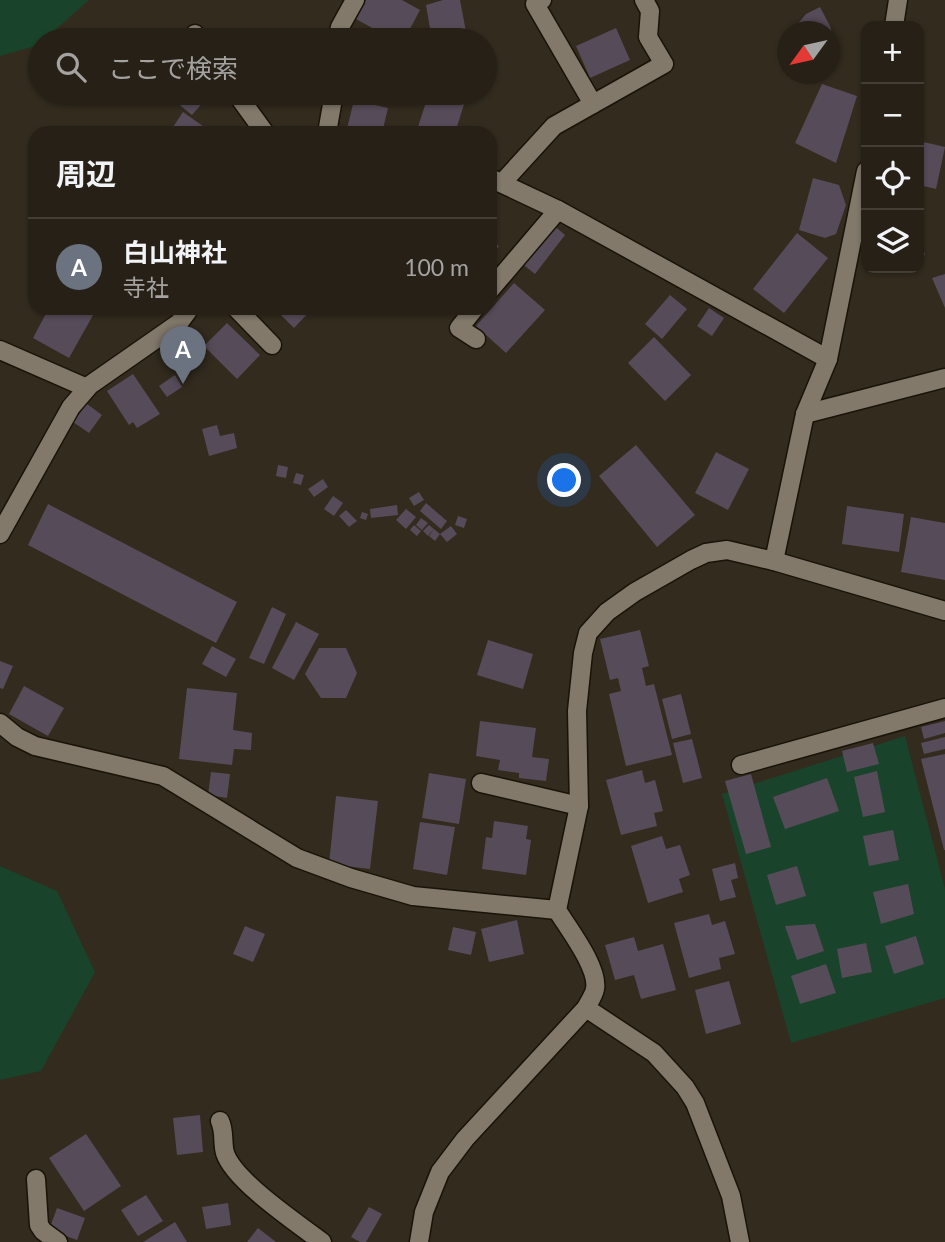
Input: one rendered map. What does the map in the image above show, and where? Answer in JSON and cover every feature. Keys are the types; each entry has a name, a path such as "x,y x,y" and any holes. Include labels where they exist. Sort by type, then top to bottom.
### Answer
{"street":[{"path":"340,28 355,0"},
{"path":"542,0 535,4 593,104"},
{"path":"497,179 554,126 664,64 648,37 650,11 643,0"},
{"path":"895,21 898,0"},
{"path":"245,105 260,126"},
{"path":"328,126 332,105"},
{"path":"497,180 558,210 828,359"},
{"path":"774,561 805,414 828,359 861,196"},
{"path":"497,282 558,210"},
{"path":"0,534 71,407 87,388 179,323 185,315"},
{"path":"243,315 272,345"},
{"path":"469,315 459,327 476,340"},
{"path":"0,350 87,388"},
{"path":"805,414 945,378"},
{"path":"419,1242 424,1212 440,1172 465,1139 586,1008 595,990 596,979 557,910 579,806 577,711 583,653 592,628 607,612 635,592 706,553 727,550 945,611"},
{"path":"741,765 945,708"},
{"path":"0,723 17,737 35,746 163,776 297,858 351,878 413,897 557,910"},
{"path":"481,783 579,806"},
{"path":"586,1008 654,1053 685,1087 695,1103 731,1196 740,1242"},
{"path":"219,1121 224,1129 225,1153 239,1175 321,1242"},
{"path":"36,1179 39,1225 58,1242"}],"green space":[{"path":"0,0 89,0 58,28 28,28 28,48 0,56"},
{"path":"905,736 945,889 945,998 791,1043 722,794"},
{"path":"0,866 57,891 95,972 41,1071 0,1080"}],"building":[{"path":"366,0 402,0 420,10 410,28 372,28 356,19"},
{"path":"443,0 460,0 465,28 430,28 426,5"},
{"path":"820,7 827,21 800,21 806,14"},
{"path":"616,28 630,60 590,78 576,46"},
{"path":"822,84 857,96 836,163 795,143"},
{"path":"180,105 201,105 192,115"},
{"path":"353,105 388,108 384,126 348,126"},
{"path":"425,105 464,105 457,126 418,126"},
{"path":"183,112 203,126 174,126"},
{"path":"924,142 945,147 936,189 924,186"},
{"path":"813,178 839,185 846,205 836,234 825,238 799,230"},
{"path":"551,223 565,235 535,274 520,262"},
{"path":"797,233 828,258 784,313 753,289"},
{"path":"945,274 945,308 932,278"},
{"path":"514,283 545,310 506,353 476,326 486,315 497,315 497,302"},
{"path":"670,295 687,309 662,339 645,324"},
{"path":"709,308 724,318 712,336 697,326"},
{"path":"45,315 93,315 69,358 33,338"},
{"path":"281,315 306,315 294,328"},
{"path":"227,323 260,355 237,379 204,346"},
{"path":"654,337 691,375 665,401 628,363"},
{"path":"133,374 160,414 137,428 133,422 129,425 107,391"},
{"path":"175,375 182,387 167,397 159,386"},
{"path":"87,404 102,415 89,433 73,422"},
{"path":"217,425 220,436 234,433 237,448 209,456 202,429"},
{"path":"636,445 695,515 657,547 599,476"},
{"path":"716,452 749,469 728,510 695,493"},
{"path":"278,465 288,467 286,478 276,476"},
{"path":"296,473 304,475 301,485 293,483"},
{"path":"323,479 328,487 314,497 308,489"},
{"path":"419,492 424,500 414,506 409,498"},
{"path":"333,496 343,503 334,516 324,509"},
{"path":"426,503 447,521 441,529 420,511"},
{"path":"48,504 237,602 216,643 28,545"},
{"path":"397,505 398,515 371,518 370,509"},
{"path":"847,506 904,514 899,552 842,544"},
{"path":"406,509 416,517 406,529 396,520"},
{"path":"346,510 357,521 349,527 339,516"},
{"path":"362,512 368,514 366,520 360,518"},
{"path":"458,516 467,519 464,528 455,525"},
{"path":"911,517 945,523 945,580 901,572"},
{"path":"421,518 428,523 422,530 416,525"},
{"path":"414,525 421,531 417,536 410,530"},
{"path":"429,525 434,529 428,536 423,531"},
{"path":"451,526 457,534 447,542 440,534"},
{"path":"434,529 440,534 435,541 429,536"},
{"path":"272,607 286,614 264,664 249,658"},
{"path":"296,622 319,634 294,680 272,668"},
{"path":"640,630 649,666 642,668 646,686 654,684 672,755 626,766 609,694 621,691 618,678 610,680 600,639"},
{"path":"488,640 533,654 523,689 477,675"},
{"path":"212,646 236,659 226,677 202,664"},
{"path":"319,648 346,648 357,673 346,698 321,698 305,674"},
{"path":"0,661 13,666 3,689 0,688"},
{"path":"24,686 64,708 48,736 9,714"},
{"path":"187,688 237,693 233,730 252,733 251,750 234,749 232,765 179,759"},
{"path":"681,694 691,734 672,739 662,699"},
{"path":"480,721 536,728 532,757 549,759 546,781 519,778 519,773 498,770 500,760 476,756"},
{"path":"945,721 945,733 924,739 921,727"},
{"path":"945,737 945,749 924,754 921,743"},
{"path":"692,739 702,778 683,783 673,743"},
{"path":"873,743 879,764 847,772 842,751"},
{"path":"945,754 945,850 944,850 921,759"},
{"path":"642,770 645,783 655,780 663,811 654,813 657,826 621,835 606,780"},
{"path":"877,771 885,812 863,817 854,777"},
{"path":"211,772 230,774 227,798 208,795"},
{"path":"429,773 466,779 459,824 422,818"},
{"path":"751,774 771,847 746,854 725,781"},
{"path":"827,778 839,811 785,829 773,797"},
{"path":"336,796 378,801 370,869 329,864"},
{"path":"494,821 528,826 526,839 531,840 526,875 482,869 486,837 492,838"},
{"path":"420,822 455,827 447,875 413,869"},
{"path":"893,830 899,860 869,866 863,836"},
{"path":"662,836 666,849 680,845 690,875 679,879 683,892 648,903 631,846"},
{"path":"735,863 738,878 731,880 736,897 720,901 712,869"},
{"path":"797,866 806,896 776,905 767,875"},
{"path":"908,884 914,914 881,924 873,892"},
{"path":"709,914 712,925 725,921 735,954 719,958 721,969 689,978 674,923"},
{"path":"517,920 524,954 489,962 481,929"},
{"path":"815,924 824,951 797,960 785,926"},
{"path":"245,926 265,934 253,962 233,954"},
{"path":"453,927 476,932 471,955 448,950"},
{"path":"916,936 924,964 894,974 885,946"},
{"path":"634,937 638,951 663,944 676,990 641,999 634,975 615,980 605,945"},
{"path":"866,943 872,972 842,978 837,949"},
{"path":"826,964 836,993 800,1004 791,976"},
{"path":"729,981 741,1024 706,1034 695,990"},
{"path":"200,1115 203,1152 177,1155 173,1118"},
{"path":"86,1134 121,1186 84,1211 49,1158"},
{"path":"146,1195 163,1221 138,1236 121,1210"},
{"path":"228,1203 231,1225 206,1229 202,1207"},
{"path":"369,1207 382,1214 366,1242 360,1242 351,1237"},
{"path":"57,1208 85,1218 77,1240 49,1230"},
{"path":"175,1222 187,1242 143,1242"},
{"path":"258,1228 276,1242 247,1242"}],"place":[{"name":"白山神社","path":"183,384"}]}
